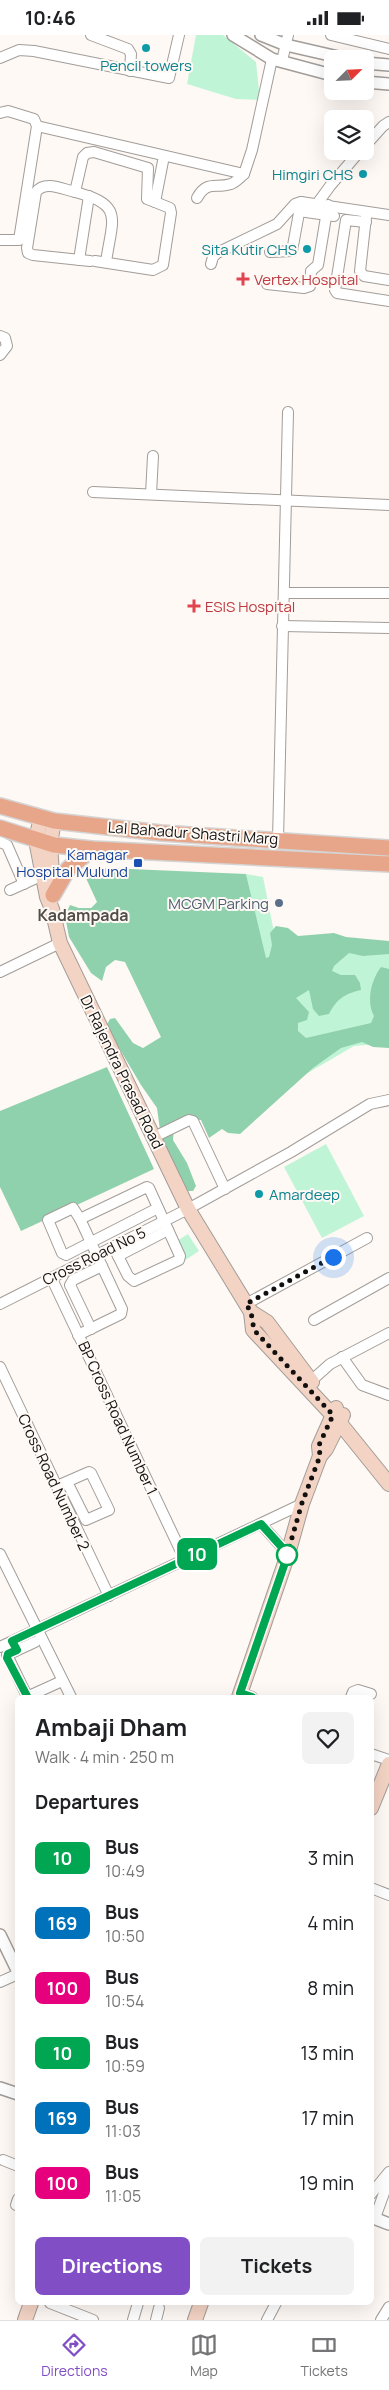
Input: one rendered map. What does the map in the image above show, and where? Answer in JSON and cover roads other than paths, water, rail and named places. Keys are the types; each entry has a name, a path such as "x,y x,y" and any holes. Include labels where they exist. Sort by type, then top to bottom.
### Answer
{"main road":[{"name":"Lal Bahadur Shastri Marg","path":"0,806 48,819 161,833 389,848"},
{"name":"Dr Rajendra Prasad Road","path":"48,819 43,842 43,875 47,897 53,902 60,943 188,1209 248,1308 254,1330 389,1469"},
{"name":"Lal Bahadur Shastri Marg","path":"0,828 43,842 92,849 389,864"},
{"path":"43,842 53,902"},
{"path":"53,902 68,869 92,849"},
{"name":"Dr Rajendra Prasad Road","path":"248,1308 267,1321 389,1484"},
{"path":"244,1695 302,1503 320,1456 326,1449 338,1418"},
{"path":"374,1800 389,1762"},
{"path":"25,2320 30,2305"},
{"path":"194,2320 200,2305"}],"street":[{"path":"91,35 128,49 131,54 130,71"},
{"path":"5,53 19,50 34,51 169,78 179,37 168,35"},
{"path":"233,35 277,60 324,73"},
{"path":"261,35 287,40 324,52"},
{"path":"332,35 389,49"},
{"path":"197,198 202,189 229,185 244,174 277,60 287,40"},
{"path":"374,64 389,65"},
{"path":"374,83 389,84"},
{"path":"0,113 8,111 34,119 37,126 19,240 0,240"},
{"path":"374,136 389,122"},
{"path":"37,126 244,174"},
{"path":"75,192 84,157 87,153 94,152 148,168 148,199 170,208 171,213 163,265 153,270 106,262 32,255 28,253 26,248 36,192 39,188 46,185 75,192 102,201 109,207 112,216 106,262"},
{"path":"155,202 164,156"},
{"path":"267,284 304,287 310,285 311,271 318,265 330,186 352,160"},
{"path":"88,261 89,196"},
{"path":"211,264 213,257 217,253 278,224 295,204 366,217"},
{"path":"270,252 292,251 300,206"},
{"path":"389,215 346,220 335,291 337,293 389,301"},
{"path":"366,217 360,271 364,276 389,280"},
{"path":"0,336 7,342 7,346 0,355"},
{"path":"278,840 288,411"},
{"path":"151,494 153,456"},
{"path":"93,492 389,505"},
{"path":"284,593 389,593"},
{"path":"282,626 389,629"},
{"path":"0,842 6,845 24,884"},
{"path":"10,890 43,875"},
{"path":"0,972 60,943"},
{"name":"Cross Road No 5","path":"0,1304 96,1255 115,1251 166,1226 188,1209 370,1104 389,1100"},
{"path":"154,1137 189,1120 193,1121 225,1189"},
{"path":"80,1219 146,1187 149,1188 180,1255 179,1260 134,1281 130,1280 115,1251"},
{"path":"78,1335 122,1312 102,1266 96,1255 90,1242 80,1219 73,1208 50,1219 48,1223 64,1255 90,1242 158,1208"},
{"path":"248,1308 367,1238"},
{"path":"91,1329 70,1285 72,1280 102,1266"},
{"name":"BP Cross Road Number 1","path":"51,1277 185,1560"},
{"path":"314,1320 389,1278"},
{"path":"311,1381 330,1364 389,1333"},
{"path":"342,1357 362,1385 389,1395"},
{"name":"Cross Road Number 2","path":"0,1367 108,1596"},
{"path":"57,1486 67,1482 91,1473 109,1510 86,1520 67,1482"},
{"path":"26,1695 7,1658 15,1646 108,1596 302,1503"},
{"path":"261,1524 288,1554"},
{"path":"0,1554 34,1635 59,1682 69,1695"},
{"path":"0,1647 15,1646"},
{"path":"29,1695 59,1682"},
{"path":"352,1695 353,1692 358,1690 371,1694"},
{"path":"374,1755 389,1762"},
{"path":"374,1889 389,1895"},
{"path":"0,1935 15,1967"},
{"path":"0,1982 15,1974"},
{"path":"0,2088 15,2093"},
{"path":"3,2160 15,2164"},
{"path":"374,2189 387,2177"},
{"path":"374,2216 384,2193 387,2177"},
{"path":"374,2218 389,2224"},
{"path":"55,2305 93,2320"},
{"path":"133,2320 137,2305"},
{"path":"267,2320 275,2305"},
{"path":"381,2320 389,2307"},
{"path":"156,2320 159,2308"}],"place":[{"name":"Pencil towers","path":"146,48"},
{"name":"Himgiri CHS","path":"363,174"},
{"name":"Sita Kutir CHS","path":"307,249"},
{"name":"Vertex Hospital","path":"243,279"},
{"name":"ESIS Hospital","path":"194,606"},
{"name":"Kamagar Hospital Mulund","path":"138,863"},
{"name":"MCGM Parking","path":"279,903"},
{"name":"Amardeep","path":"259,1194"}],"district":[{"name":"Kadampada","path":"83,915"}]}
